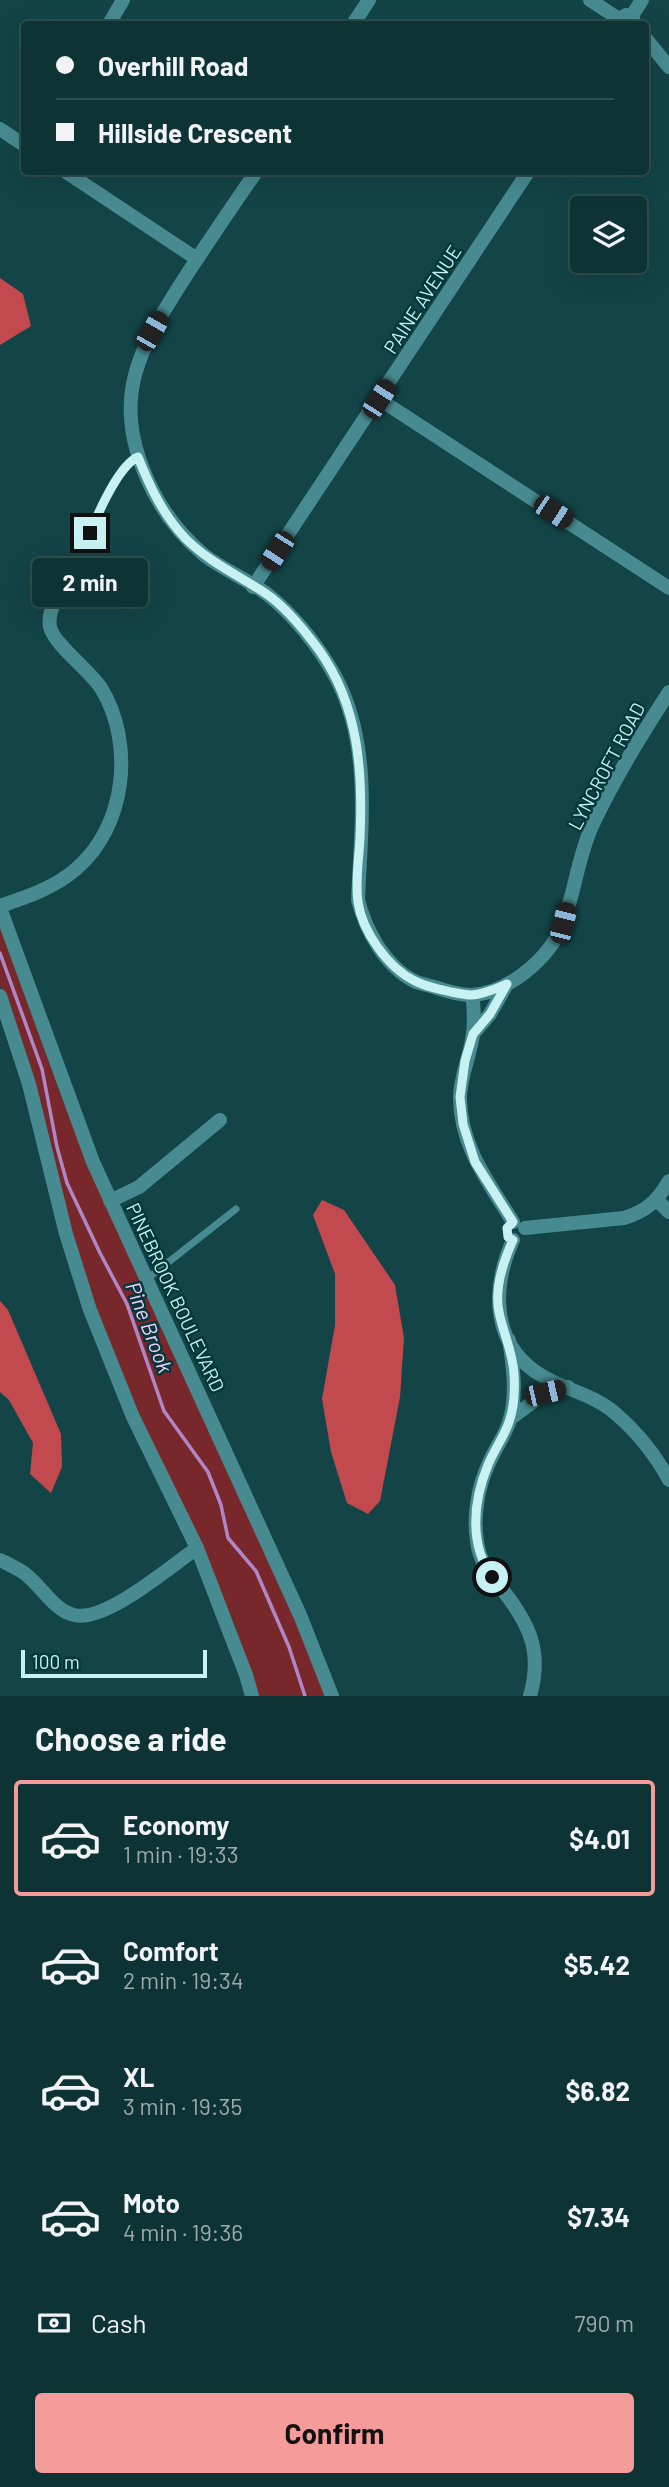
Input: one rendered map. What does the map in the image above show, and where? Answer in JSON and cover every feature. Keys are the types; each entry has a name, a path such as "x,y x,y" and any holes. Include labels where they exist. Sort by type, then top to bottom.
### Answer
{"street":[{"path":"110,21 123,0"},
{"path":"355,21 369,0"},
{"path":"590,0 626,21 642,0"},
{"path":"649,43 669,67"},
{"path":"0,129 21,143"},
{"path":"71,175 197,259"},
{"name":"LYNCROFT ROAD","path":"254,175 152,331 136,370 131,395 130,422 138,457 160,505 182,534 204,554 267,594 282,608 319,650 345,697 358,744 361,767 358,900 363,920 393,964 414,981 442,990 473,995 507,984 538,960 554,941 563,923 593,823 640,736 669,692"},
{"name":"PAINE AVENUE","path":"253,587 526,175"},
{"path":"379,399 669,588"},
{"path":"0,907 57,883 78,868 96,849 107,830 116,801 121,775 121,751 116,722 109,704 92,676 57,640 50,625 51,611 77,564"},
{"name":"PINEBROOK BOULEVARD","path":"0,907 69,1100 110,1200 304,1625 332,1696"},
{"path":"473,1034 490,1014 507,984"},
{"path":"473,995 473,1034 465,1061 460,1097 463,1124 475,1162 519,1225 523,1237 513,1240 500,1276 498,1310 509,1340 514,1373 510,1419 484,1475 476,1514 476,1534 482,1561 520,1612 531,1637 535,1667 530,1696"},
{"path":"0,996 29,1084 66,1234 90,1310 134,1417 197,1548 252,1696"},
{"path":"110,1200 139,1187 220,1120"},
{"path":"519,1225 624,1218 646,1210 657,1200 669,1181"},
{"path":"657,1200 669,1212"},
{"path":"509,1340 522,1359 537,1373 592,1398 615,1413 639,1438 669,1480"},
{"path":"510,1419 545,1393 568,1387"},
{"path":"0,1560 25,1574 64,1609 74,1615 90,1615 119,1604 197,1548"}],"lane":[{"path":"90,533 110,492 131,460 138,457"},
{"path":"147,1279 236,1209"}],"shaded area":[{"path":"0,278 23,294 31,326 0,345"},
{"path":"0,927 95,1181 309,1649 325,1696 258,1696 235,1625 156,1454 78,1266 28,1064 0,985"},
{"path":"322,1200 344,1210 395,1285 404,1338 400,1397 380,1501 368,1514 347,1503 331,1452 322,1399 335,1325 335,1274 313,1215"},
{"path":"0,1301 8,1310 61,1434 62,1467 51,1493 30,1474 33,1443 9,1400 0,1392"}],"waterway":[{"name":"Pine Brook","path":"0,953 42,1069 67,1183 127,1304 164,1411 208,1472 221,1505 228,1538 256,1571 289,1647 305,1696"}],"route":[{"path":"90,533 110,492 131,460 138,457 160,505 187,539 223,568 267,594 282,608 319,650 335,677 345,697 358,744 361,810 358,900 363,920 382,951 414,981 465,995 487,992 507,984 490,1014 473,1034 465,1061 460,1097 463,1124 475,1162 513,1222 506,1231 508,1237 513,1240 498,1285 498,1310 509,1340 514,1373 512,1409 507,1428 484,1475 476,1514 479,1552 492,1577"}]}
